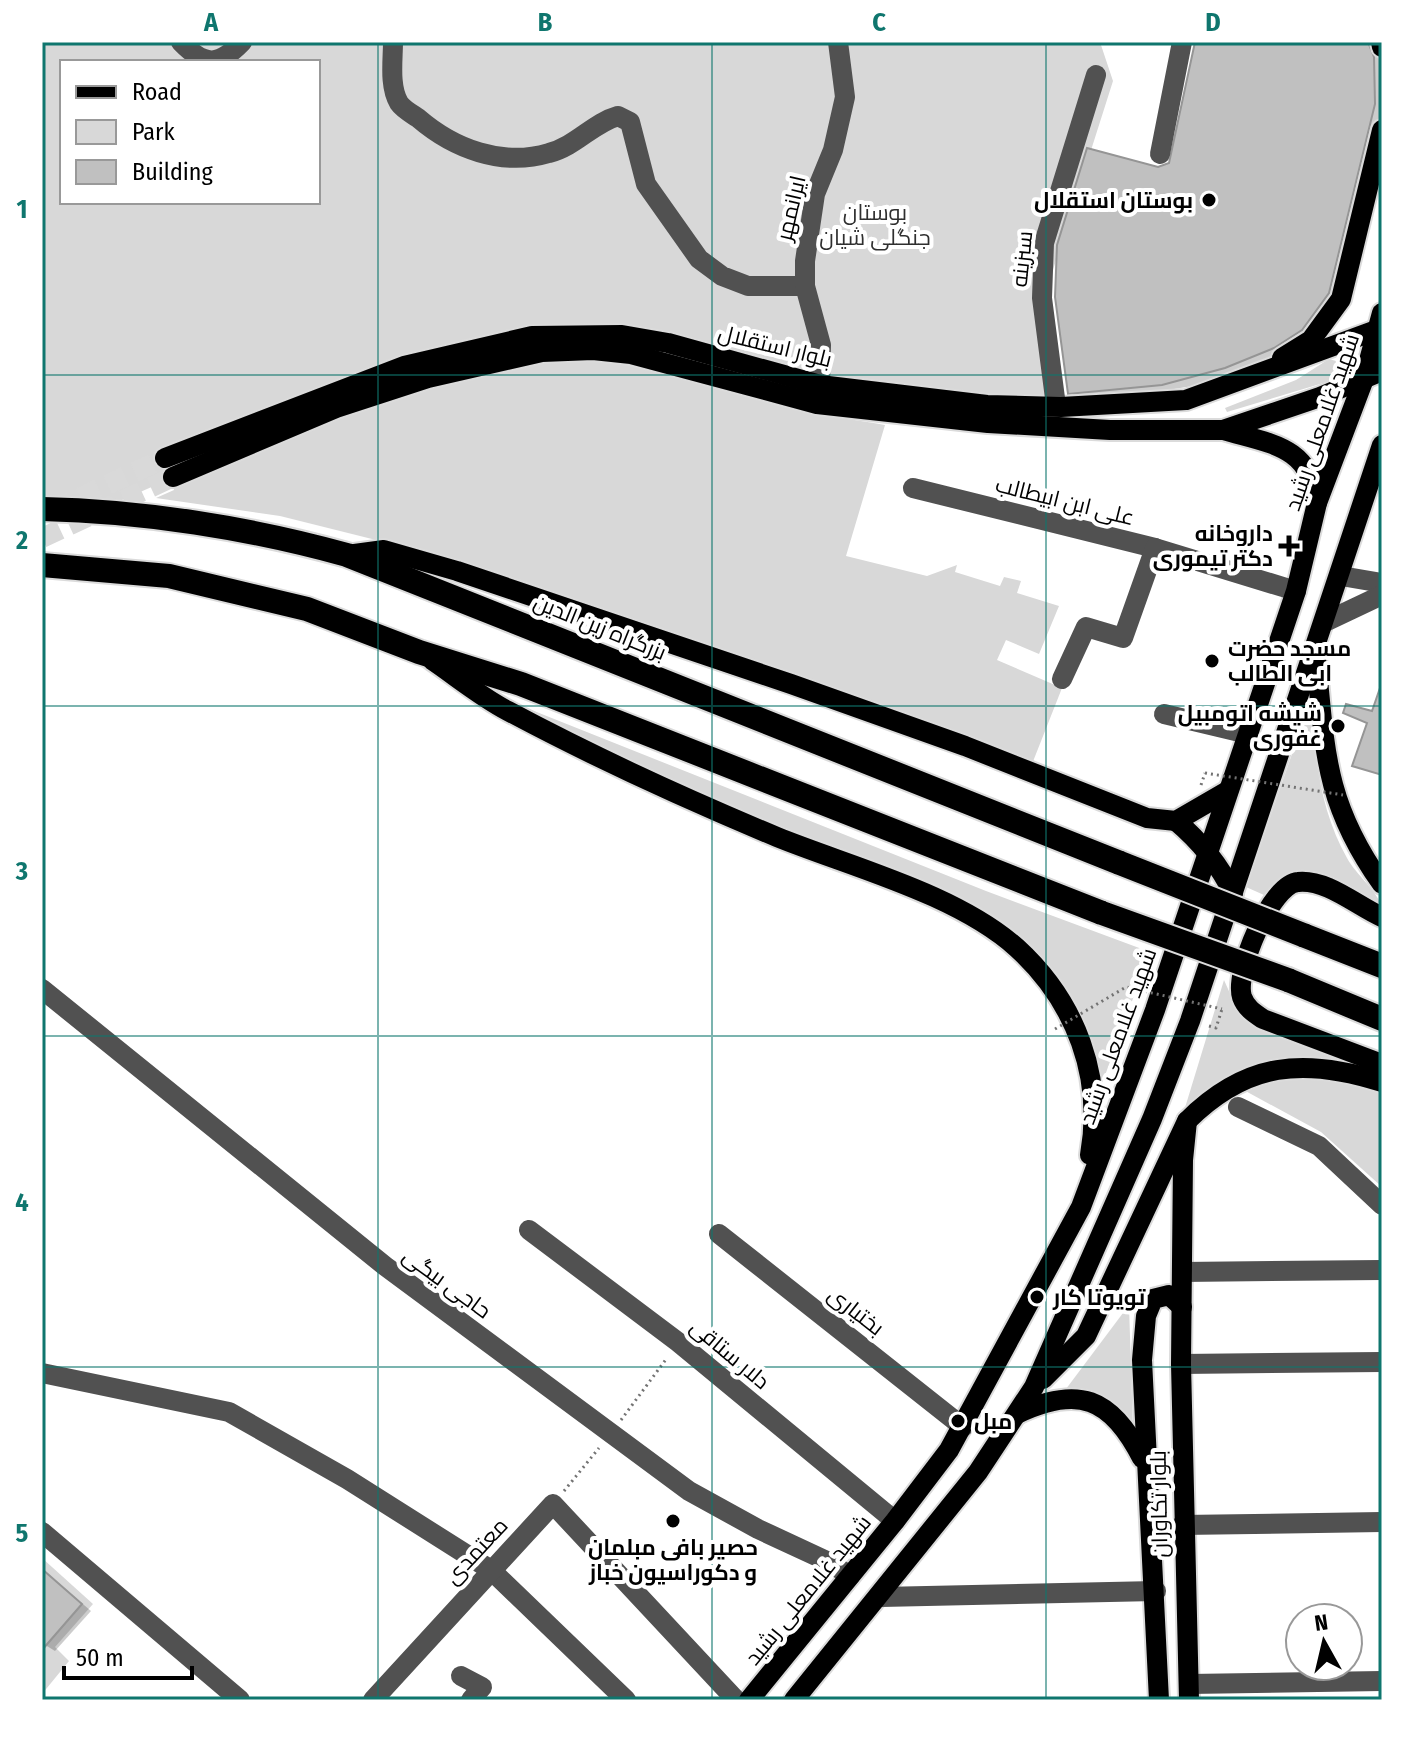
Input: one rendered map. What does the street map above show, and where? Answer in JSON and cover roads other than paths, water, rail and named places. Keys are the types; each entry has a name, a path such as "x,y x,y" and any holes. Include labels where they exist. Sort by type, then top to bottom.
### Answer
{"highway":[{"name":"بزرگراه زین الدین","path":"42,509 170,521 347,555 1382,966"},
{"path":"42,565 169,576 307,609 419,652 521,684 1102,913 1288,980 1382,1019"}],"main road":[{"path":"1241,383 1311,340 1333,313 1345,287 1382,130"},
{"name":"بلوار استقلال","path":"1373,375 1223,430 1110,430 1003,424 817,404 664,360 593,350 542,352 428,378 169,467 404,366 532,336 622,335 668,343 820,385 987,405 1056,406 1186,400 1241,383 1381,324"},
{"name":"شهید غلامعلی رشید","path":"749,1700 895,1521 963,1427 1081,1207 1155,1010 1296,591 1317,503 1373,375 1381,324"},
{"path":"1223,430 1267,443 1299,458 1309,467 1317,503"},
{"path":"794,1700 881,1597 978,1472 1034,1387 1152,1119 1190,1021 1341,576 1382,445"},
{"path":"347,555 384,550 457,571 806,689 965,746 1147,818 1176,821 1226,792"},
{"path":"1316,650 1322,719 1335,801 1357,849 1382,884"},
{"path":"419,652 506,710 777,837 968,914 1017,948 1054,991 1074,1026 1089,1064 1095,1096 1095,1127 1081,1207"},
{"path":"1176,821 1222,870 1233,893"},
{"path":"1382,917 1330,889 1307,881 1293,882 1282,889 1254,936 1241,973 1242,996 1249,1009 1263,1019 1382,1064"},
{"path":"1034,1387 1086,1336 1187,1121 1212,1096 1236,1081 1263,1072 1306,1067 1334,1069 1382,1082"},
{"name":"بلوار تکاوران","path":"1187,1121 1183,1160 1181,1364 1182,1525 1189,1692"},
{"name":"بلوار تکاوران","path":"1159,1700 1156,1591 1145,1464 1142,1360 1148,1307 1161,1294 1169,1295 1182,1307"},
{"path":"1017,1414 1067,1396 1095,1402 1131,1437 1145,1464"}],"street":[{"path":"181,42 201,59 207,60"},
{"path":"216,60 227,57 242,42"},
{"path":"393,42 394,90 400,104 432,130 475,152 520,158 568,147 605,119 618,116 630,122 646,184 699,259 722,276 748,286 805,286"},
{"name":"ایرانمهر","path":"820,385 821,345 805,286 808,225 815,194 833,150 845,97 838,42"},
{"path":"1160,154 1182,42"},
{"name":"سبزینه","path":"1056,406 1042,298 1044,243 1096,75"},
{"name":"علی ابن ابیطالب","path":"913,488 1155,548 1296,591"},
{"path":"1062,679 1086,627 1123,638 1155,548"},
{"path":"1341,576 1382,583"},
{"path":"1325,622 1382,595"},
{"path":"1164,714 1248,734"},
{"name":"حاجی بیگی","path":"42,989 385,1266 689,1491 850,1576"},
{"path":"1238,1107 1319,1146 1382,1205"},
{"name":"دلار ستاقی","path":"529,1230 678,1342 895,1521"},
{"name":"بختیاری","path":"719,1234 963,1427"},
{"path":"1182,1272 1382,1270"},
{"path":"1181,1364 1382,1362"},
{"path":"42,1373 229,1412 347,1479 491,1570 626,1700"},
{"name":"معتمدی","path":"373,1700 553,1504 736,1700"},
{"path":"1182,1525 1382,1522"},
{"path":"42,1532 240,1700"},
{"path":"881,1597 1156,1591"},
{"path":"461,1676 482,1687 471,1700"},
{"path":"1189,1692 1382,1681"}],"tunnel":[{"path":"53,510 165,458"},
{"path":"42,538 173,477"}],"place":[{"name":"بوستان استقلال","path":"1209,200"},
{"name":"داروخانه دکتر تیموری","path":"1289,546"},
{"name":"مسجد حضرت ابی الطالب","path":"1212,661"},
{"name":"شیشه اتومبیل غفوری","path":"1338,726"},
{"name":"تویوتا کار","path":"1037,1297"},
{"name":"مبل","path":"958,1421"},
{"name":"حصیر بافی مبلمان و دکوراسیون خباز","path":"673,1521"}],"park label":[{"name":"بوستان جنگلی شیان","path":"875,224"}]}
